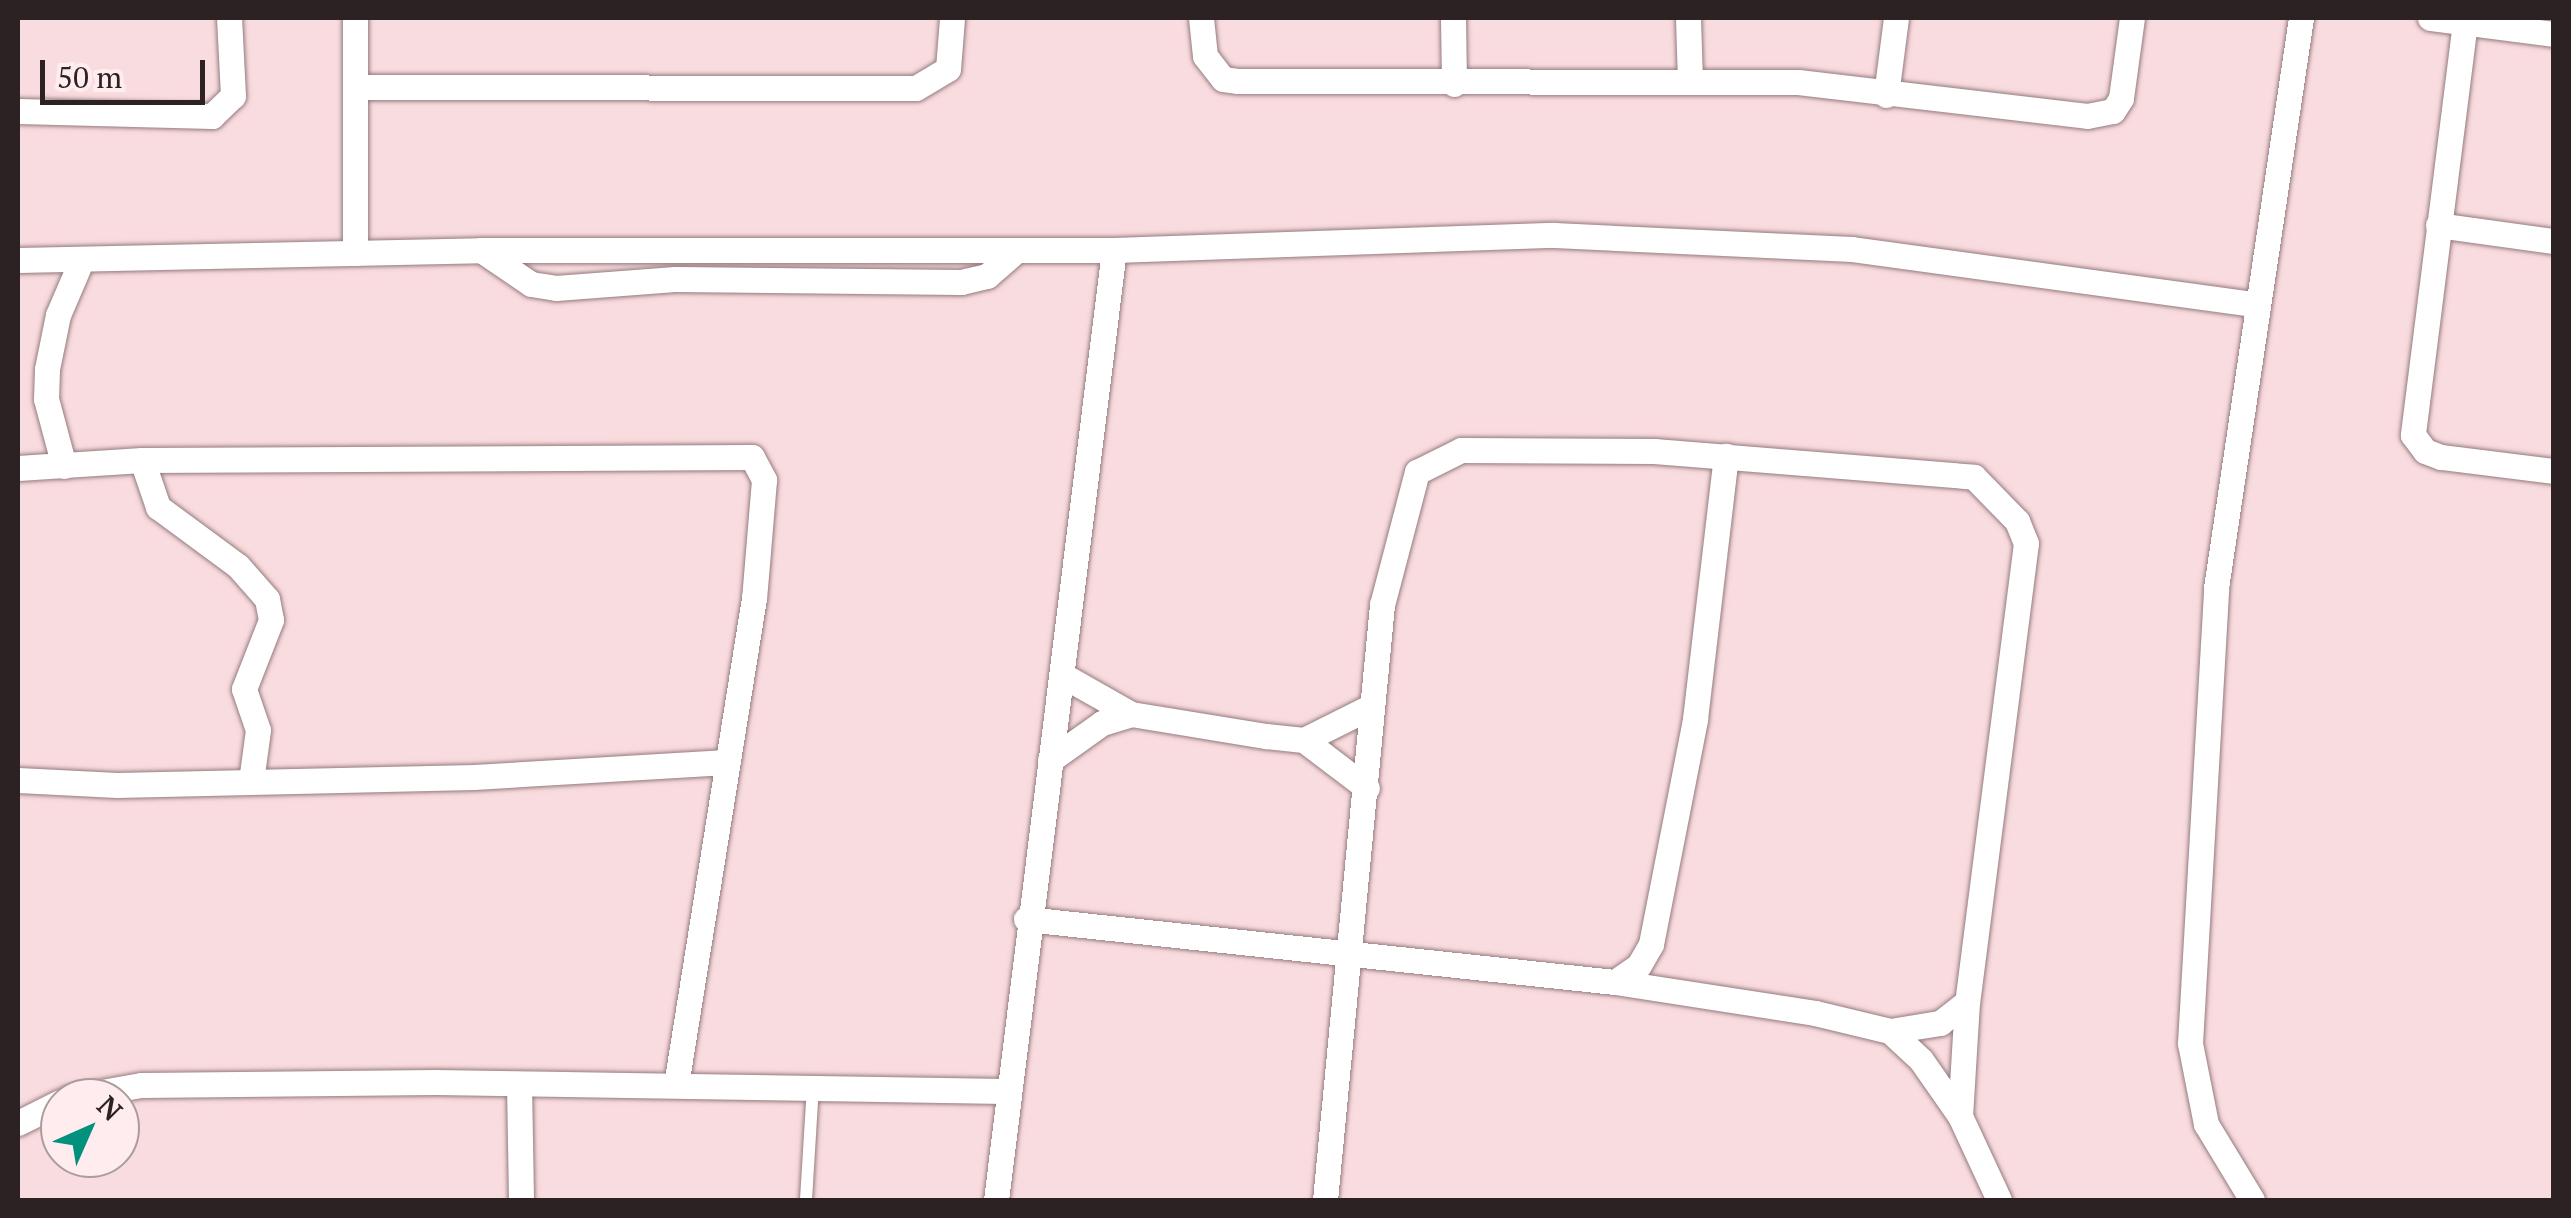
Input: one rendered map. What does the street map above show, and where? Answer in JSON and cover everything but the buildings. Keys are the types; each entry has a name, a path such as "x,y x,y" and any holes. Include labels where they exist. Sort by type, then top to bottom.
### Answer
{"street":[{"path":"18,111 212,116 234,96 229,18"},
{"path":"355,18 355,253"},
{"path":"356,87 916,88 948,69 952,18"},
{"path":"1201,18 1205,56 1223,78 1454,84 1690,80 1827,84 1886,95 2101,116 2121,98 2132,18"},
{"path":"1453,18 1454,84"},
{"path":"1688,18 1690,80"},
{"path":"1886,95 1896,18"},
{"path":"2252,1200 2206,1124 2190,1043 2216,588 2301,18"},
{"path":"2430,18 2554,34"},
{"path":"2465,22 2413,436 2425,451 2441,457 2554,471"},
{"path":"2438,226 2554,241"},
{"path":"18,260 481,250 1114,250 1554,235 1852,250 2256,304"},
{"path":"481,250 531,284 556,288 676,278 961,282 987,276 1016,251"},
{"path":"826,283 829,250"},
{"path":"996,1200 1026,919 1062,674 1114,250"},
{"path":"64,466 46,399 47,369 58,315 82,259"},
{"path":"1325,1200 1382,606 1417,472 1461,450 1726,456 1974,477 2022,531 1967,1002 1960,1116"},
{"path":"1614,982 1640,965 1652,944 1694,719 1726,456"},
{"path":"18,468 142,460 752,457 764,480 754,598 676,1085"},
{"path":"142,460 158,506 238,566 267,598 271,620 244,689 258,730 251,782"},
{"path":"1062,674 1131,714 1304,740 1366,788"},
{"path":"1304,740 1372,706"},
{"path":"1050,760 1102,722 1131,714"},
{"path":"18,780 251,782 727,762"},
{"path":"1026,919 1614,982 1890,1031 1940,1023 1967,1002"},
{"path":"1652,944 1680,994"},
{"path":"1890,1031 1920,1060 1960,1116 1999,1200"},
{"path":"519,1084 521,1200"},
{"path":"140,1085 813,1086 1006,1092"}],"lane":[{"path":"806,1200 813,1086"}]}
